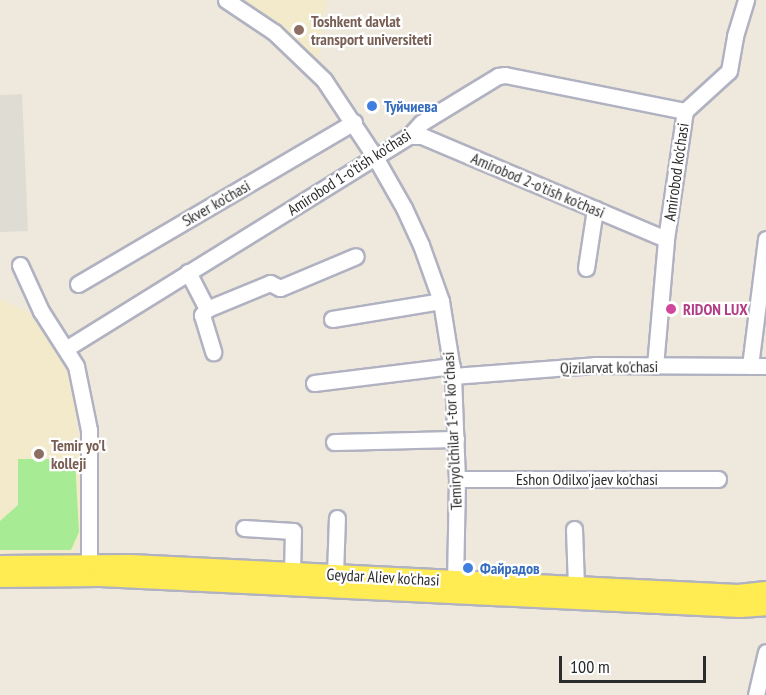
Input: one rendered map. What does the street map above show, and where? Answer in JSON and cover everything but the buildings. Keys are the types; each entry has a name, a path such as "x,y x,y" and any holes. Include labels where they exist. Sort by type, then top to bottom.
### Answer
{"main road":[{"name":"Geydar Aliev ko'chasi","path":"0,565 647,596 738,594 766,591"},
{"name":"Geydar Aliev ko'chasi","path":"0,578 90,570 292,572 335,574 455,587 576,586 740,608 766,606"}],"street":[{"name":"Temiryo‘lchilar 1-tor koʻchasi","path":"226,0 274,32 300,54 324,80 354,122 412,226 441,301 453,371 457,479 455,587"},
{"name":"Amirobod ko'chasi","path":"656,366 666,239 685,111 729,71 735,36 746,0"},
{"name":"Amirobod 1-o'tish ko'chasi","path":"67,348 409,136 421,123 501,75 685,111"},
{"name":"Skver ko'chasi","path":"78,284 354,122"},
{"name":"Amirobod 2-o'tish ko'chasi","path":"409,136 422,136 666,239"},
{"path":"586,268 595,209"},
{"path":"750,366 766,239"},
{"path":"213,351 202,315 207,309 270,283 279,288 356,256"},
{"path":"20,265 41,311 67,348 76,366 89,430 90,570"},
{"path":"188,272 207,309"},
{"path":"332,319 441,301"},
{"name":"Qizilarvat ko'chasi","path":"314,383 453,371 585,365 766,366"},
{"path":"334,442 456,439"},
{"name":"Eshon Odilxo'jaev ko'chasi","path":"457,479 718,479"},
{"path":"335,574 336,518"},
{"path":"244,528 292,531 292,572"},
{"path":"574,529 576,586"},
{"path":"756,695 766,652"}],"shaded area":[{"name":"Toshkent davlat transport universiteti","path":"232,0 327,0 318,61"},
{"path":"22,94 28,231 0,232 0,95"},
{"name":"Temir yo'l kolleji","path":"0,298 29,313 74,376 83,532 74,553 0,554"}],"green space":[{"path":"18,459 75,459 79,532 71,550 0,550 0,521 18,505"}],"place":[{"name":"Toshkent davlat transport universiteti","path":"299,30"},
{"name":"Туйчиева","path":"372,106"},
{"name":"RIDON LUX","path":"671,309"},
{"name":"Temir yo'l kolleji","path":"39,454"},
{"name":"Файрадов","path":"468,568"}]}
